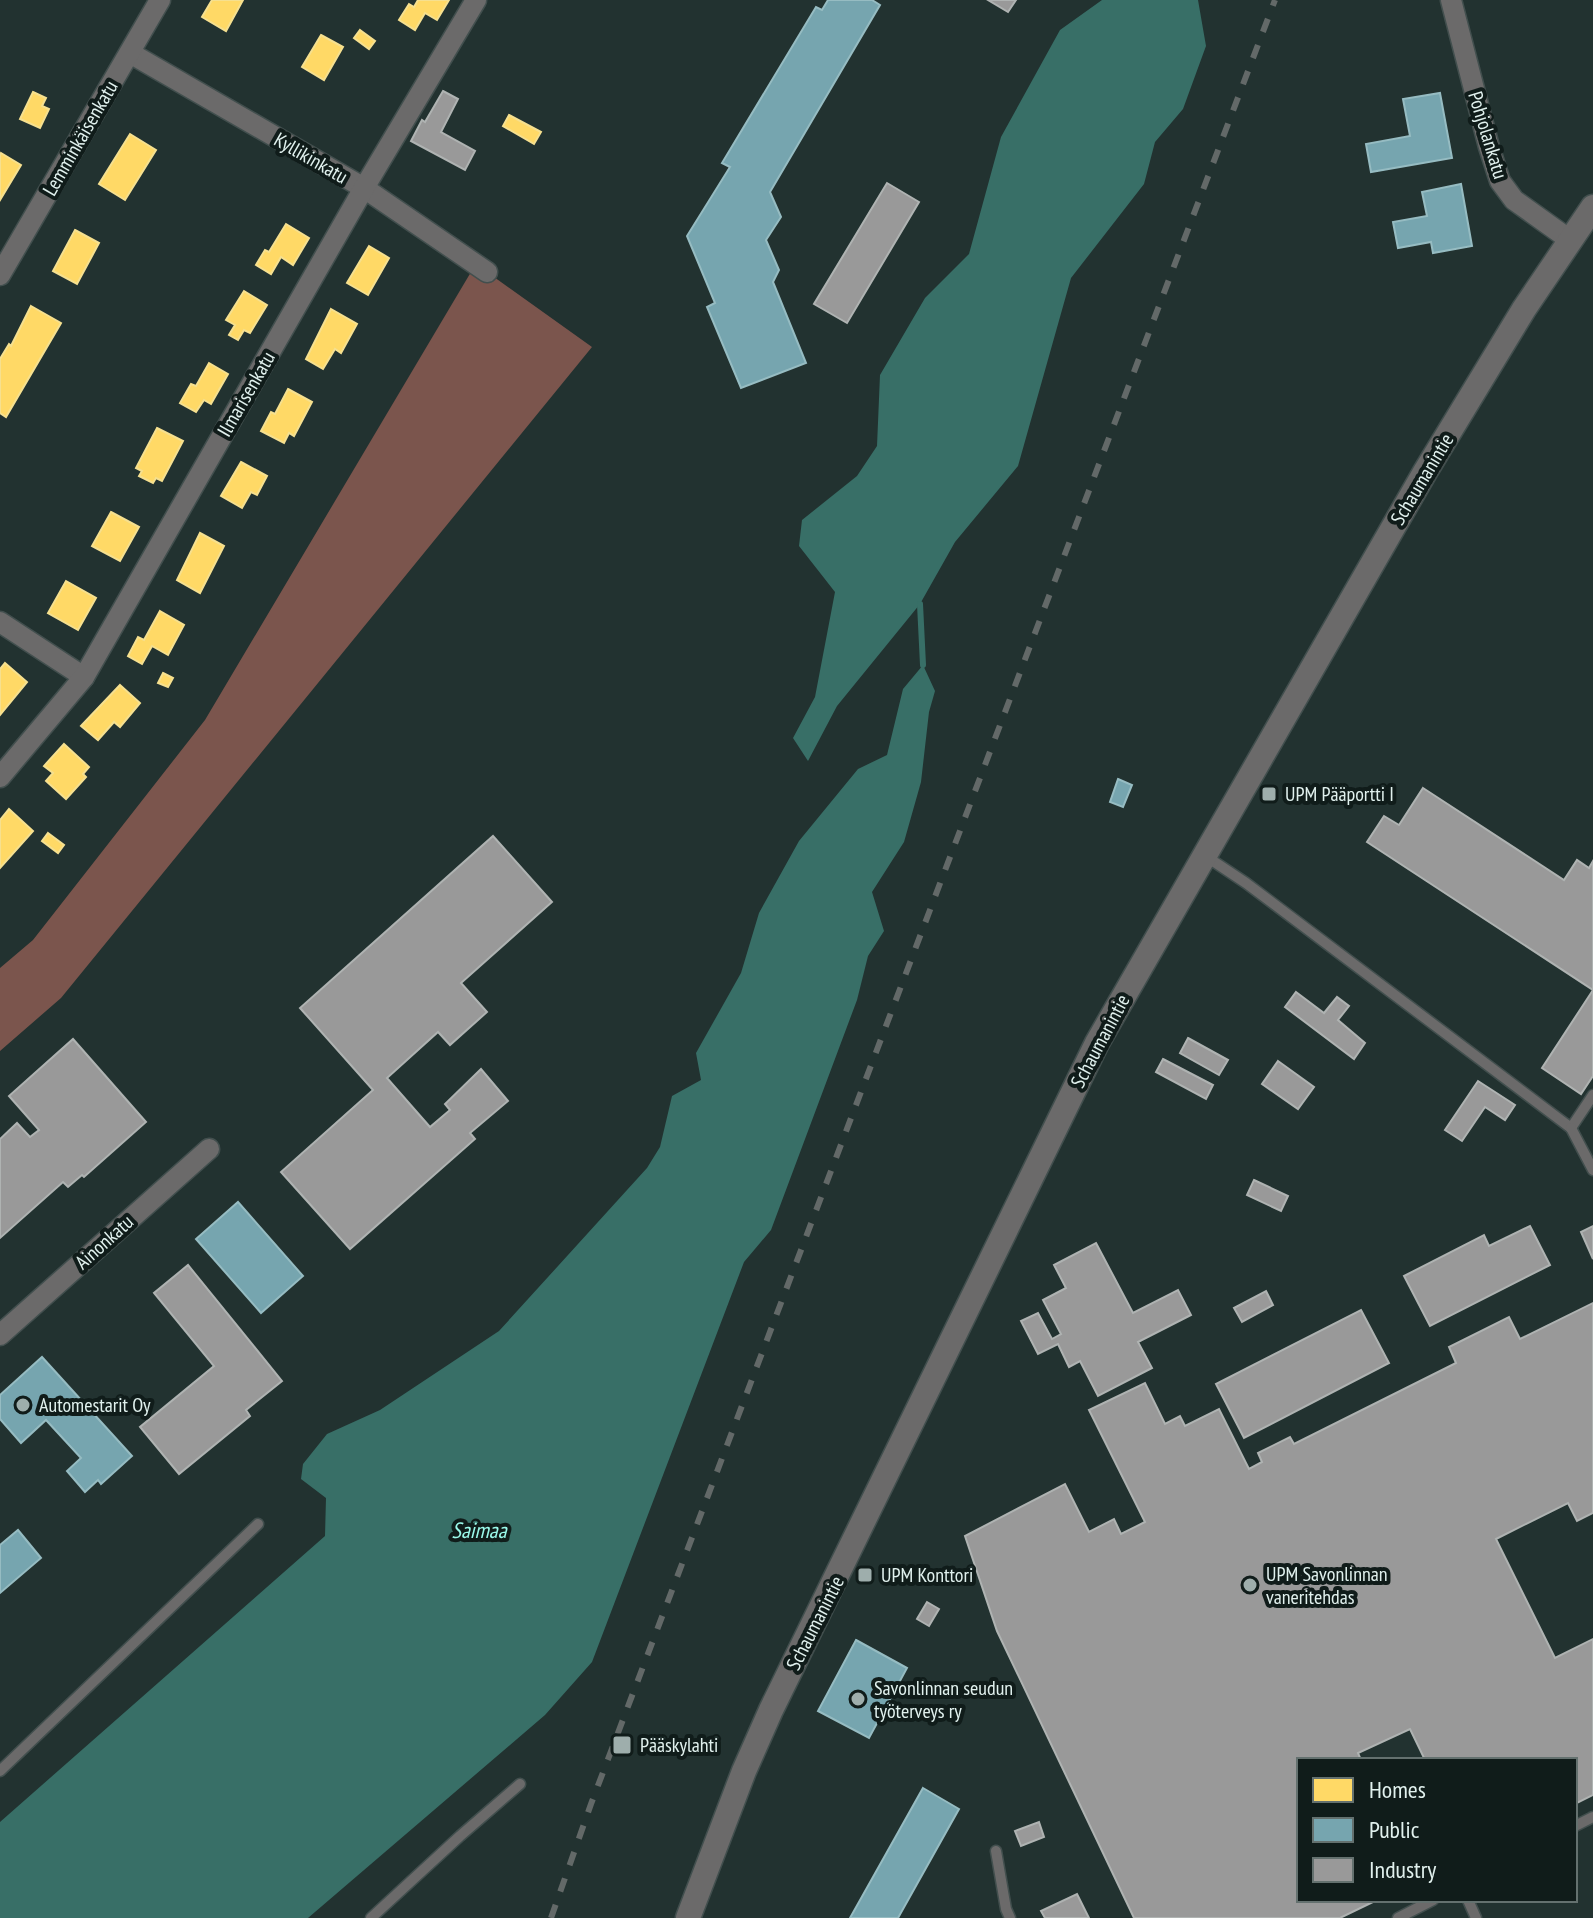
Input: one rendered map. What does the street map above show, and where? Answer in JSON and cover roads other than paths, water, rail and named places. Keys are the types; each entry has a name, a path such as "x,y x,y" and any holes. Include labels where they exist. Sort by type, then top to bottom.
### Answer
{"street":[{"name":"Lemminkäisenkatu","path":"0,275 160,0"},
{"name":"Ilmarisenkatu","path":"0,777 84,677 364,188 476,0"},
{"name":"Pohjolankatu","path":"1451,0 1500,181 1514,200 1570,240"},
{"name":"Kyllikinkatu","path":"130,53 364,188 487,272"},
{"name":"Schaumanintie","path":"688,1918 744,1771 771,1710 1097,1043 1425,472 1524,309 1593,207"},
{"path":"0,622 84,677"},
{"name":"Ainonkatu","path":"0,1335 209,1149"}],"lane":[{"path":"1204,855 1246,883 1571,1128 1593,1170"},
{"path":"1571,1128 1593,1095"},
{"path":"0,1771 258,1524"},
{"path":"371,1918 520,1784"},
{"path":"996,1851 1010,1918"},
{"path":"1398,1918 1429,1902"}],"water":[{"path":"1102,0 1198,0 1206,46 1183,109 1155,142 1144,184 1071,278 1018,466 955,542 920,604 837,706 808,761 793,738 815,697 835,592 799,546 802,520 857,476 877,446 880,375 925,298 969,254 1001,137 1060,30"},
{"name":"Saimaa","path":"923,665 935,691 929,712 921,782 904,842 872,892 884,931 868,956 857,1000 771,1230 744,1262 592,1662 545,1715 308,1918 0,1918 0,1822 325,1536 326,1498 301,1479 303,1464 327,1434 380,1410 499,1331 647,1168 660,1147 672,1096 701,1080 696,1053 741,973 759,913 799,841 858,769 887,755 903,689"}],"waterway":[{"path":"920,604 923,665"}],"railway":[{"path":"551,1918 591,1804 1275,0"}],"place":[{"name":"UPM Pääportti I","path":"1269,794"},
{"name":"Automestarit Oy","path":"23,1405"},
{"name":"UPM Konttori","path":"865,1575"},
{"name":"UPM Savonlinnan vaneritehdas","path":"1250,1585"},
{"name":"Savonlinnan seudun työterveys ry","path":"858,1699"},
{"name":"Pääskylahti","path":"622,1745"}]}
